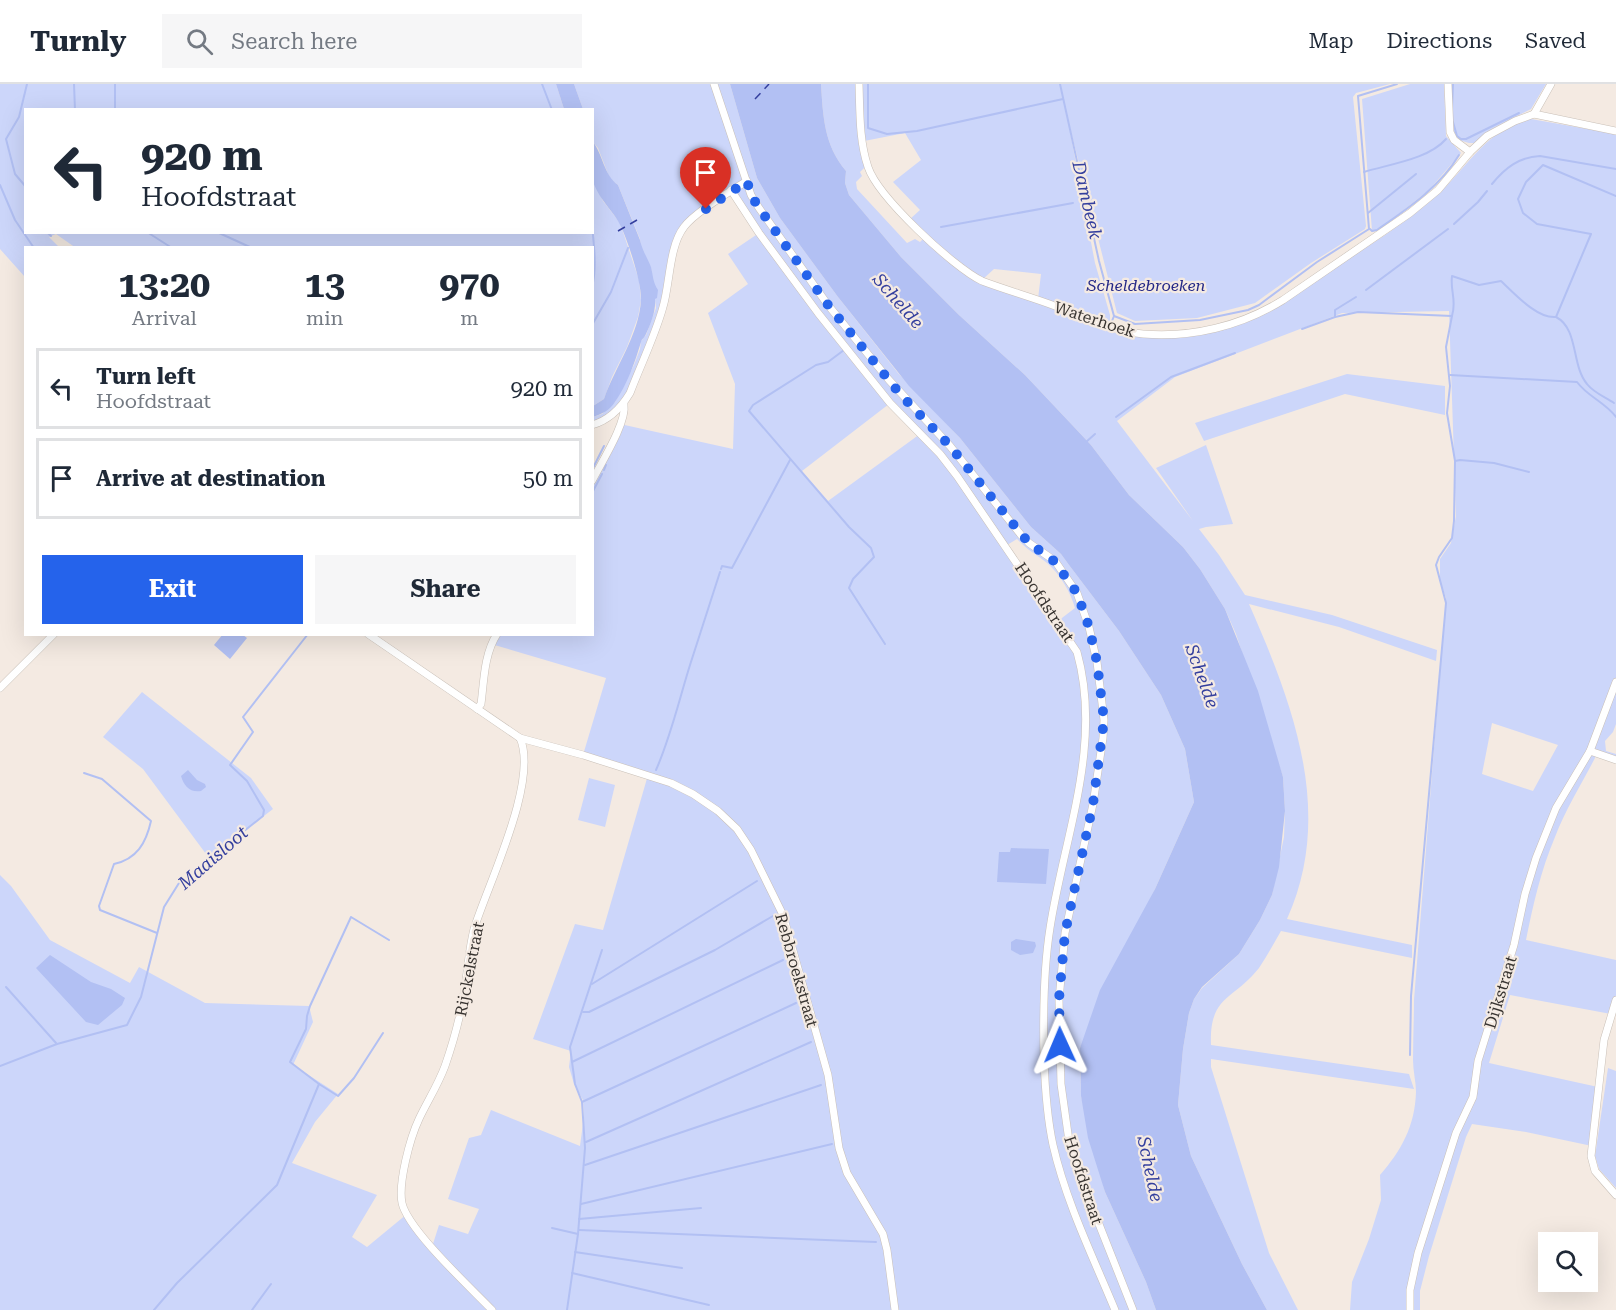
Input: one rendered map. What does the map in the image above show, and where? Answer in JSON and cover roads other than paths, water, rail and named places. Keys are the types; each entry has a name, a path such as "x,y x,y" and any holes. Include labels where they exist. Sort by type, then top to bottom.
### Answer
{"street":[{"name":"Hoofdstraat","path":"714,84 751,195 759,208 828,305 900,394 950,446 1029,543 1054,561 1077,593 1083,609 1097,662 1104,720 1093,804 1065,933 1059,999 1061,1084 1069,1141 1076,1166 1133,1310"},
{"name":"Waterhoek","path":"859,84 862,144 869,170 883,193 932,243 971,276 982,281 1109,327 1142,334 1178,334 1215,329 1262,313 1410,213 1438,190 1470,152 1487,136 1534,114"},
{"path":"1448,84 1450,132 1454,140 1470,152"},
{"path":"1551,84 1534,114 1616,132"},
{"path":"594,424 605,421 624,404 630,393 660,318 681,232 690,221 731,190 747,181"},
{"name":"Hoofdstraat","path":"731,190 759,233 818,313 890,403 940,454 957,476 1077,652 1081,665 1087,720 1086,737 1077,801 1049,931 1043,999 1045,1085 1053,1144 1060,1171 1115,1310"},
{"path":"594,478 617,431 625,408 624,404"},
{"path":"605,421 617,431"},
{"path":"0,688 52,636"},
{"path":"371,636 520,738"},
{"path":"477,709 482,704 488,655 496,636"},
{"name":"Dijkstraat","path":"1410,1310 1410,1290 1418,1253 1456,1133 1473,1097 1478,1061 1508,964 1536,858 1556,808 1590,751 1616,682"},
{"name":"Rijckelstraat","path":"492,1310 411,1224 402,1203 402,1176 417,1122 444,1069 459,1023 474,932 515,813 524,765 524,747 520,738"},
{"name":"Rebbroekstraat","path":"520,738 671,783 718,811 737,829 751,850 783,915 828,1075 839,1148 848,1173 883,1234 888,1250 895,1310"},
{"path":"1590,751 1616,760"},
{"path":"1616,1000 1604,1040 1592,1156 1595,1171 1616,1195"}],"water":[{"path":"556,84 574,84 583,108 564,108"},
{"name":"Schelde","path":"730,84 821,84 826,130 833,151 846,171 845,183 849,195 901,257 959,315 1025,375 1091,445 1129,495 1183,547 1225,609 1258,691 1283,777 1285,811 1279,867 1272,895 1260,920 1239,954 1202,987 1194,999 1189,1013 1183,1049 1178,1105 1191,1156 1242,1264 1267,1310 1156,1310 1146,1282 1105,1192 1088,1138 1081,1096 1080,1048 1100,990 1155,889 1194,802 1185,749 1161,695 1119,631 1061,554 1031,527 960,438 909,386 838,297 780,218 757,178"},
{"path":"594,144 610,176 618,185 658,290 651,321 623,388 611,407 594,417 594,405 604,399 636,326 641,300 637,272 626,237 594,183"},
{"path":"221,636 247,638 230,659 214,645"},
{"path":"188,770 206,787 201,791 188,788 181,776"},
{"path":"1011,848 1049,849 1046,884 997,882 999,852 1010,852"},
{"path":"1016,939 1035,942 1033,953 1020,955 1011,950 1011,942"},
{"path":"50,955 91,982 111,989 125,998 122,1005 98,1025 86,1022 36,968"}],"waterway":[{"path":"24,185 15,174 6,139 19,117 27,84"},
{"path":"74,84 75,108"},
{"path":"115,84 115,108"},
{"path":"542,84 551,108"},
{"path":"868,84 868,128 887,134 917,131 1063,99"},
{"name":"Dambeek","path":"1060,84 1099,261 1114,316 1112,321"},
{"path":"1114,316 1135,324 1200,320 1248,310 1259,305 1317,262 1369,229 1358,96 1397,84"},
{"path":"1452,110 1453,84"},
{"path":"1453,122 1457,136 1466,139 1519,113"},
{"path":"1364,172 1419,156 1439,146 1446,139"},
{"path":"1370,229 1377,230 1422,197 1451,167 1459,155"},
{"path":"1492,184 1513,164 1540,156 1616,169"},
{"path":"1335,317 1358,312 1452,316 1454,305 1452,276 1479,285 1501,281 1534,310 1549,317 1556,317 1591,234 1537,224 1523,213 1518,199 1526,182 1543,165 1616,196"},
{"path":"1368,213 1416,174"},
{"path":"0,185 15,220 24,233"},
{"path":"1454,224 1487,191"},
{"path":"941,227 1073,203"},
{"path":"1366,290 1448,229"},
{"path":"24,234 33,246"},
{"path":"150,234 169,246"},
{"path":"221,234 248,246"},
{"path":"593,234 594,246"},
{"path":"594,322 611,292 628,248"},
{"path":"594,249 594,279"},
{"path":"1302,329 1335,317 1335,310 1356,297"},
{"path":"1410,1055 1411,996 1446,603 1436,565 1452,538 1454,521 1455,461 1447,413 1450,386 1446,347 1452,316"},
{"path":"1556,317 1563,323 1572,338 1579,367 1587,384 1614,403"},
{"path":"844,350 828,362 816,365 753,405 749,411 849,527 871,548 874,557 853,579 849,588 885,644"},
{"path":"1116,417 1171,377 1235,353"},
{"path":"1450,375 1577,382 1616,417"},
{"path":"1086,442 1095,434"},
{"path":"594,466 604,446"},
{"path":"721,569 722,566 732,568 790,460"},
{"path":"1455,461 1494,463 1529,472"},
{"path":"604,470 606,465"},
{"path":"594,489 602,474"},
{"path":"656,770 720,572"},
{"name":"Maaisloot","path":"0,1066 57,1044 127,1025 141,997 164,907 179,883 263,816 264,810 247,781 230,765 253,732 243,717 306,636"},
{"path":"84,773 102,779 151,821 139,849 129,858 114,864 99,906 100,910 157,933"},
{"path":"592,984 757,881"},
{"path":"583,1012 589,1012 715,950 773,916"},
{"path":"319,1084 290,1062 306,1029 310,1006 351,917 389,940"},
{"path":"567,1310 578,1234 585,1148 582,1102 575,1084 570,1047 602,950"},
{"path":"572,1062 783,960"},
{"path":"6,987 56,1043"},
{"path":"582,1102 796,1003"},
{"path":"154,1310 177,1283 277,1185 319,1084 338,1096 354,1078 383,1033"},
{"path":"586,1142 811,1042"},
{"path":"585,1165 821,1085"},
{"path":"581,1204 832,1144"},
{"path":"579,1219 701,1208"},
{"path":"552,1228 578,1234"},
{"path":"579,1230 876,1242"},
{"path":"575,1252 682,1268"},
{"path":"572,1273 709,1305"},
{"path":"252,1310 271,1284"}],"park label":[{"name":"Scheldebroeken","path":"1146,285"}]}
